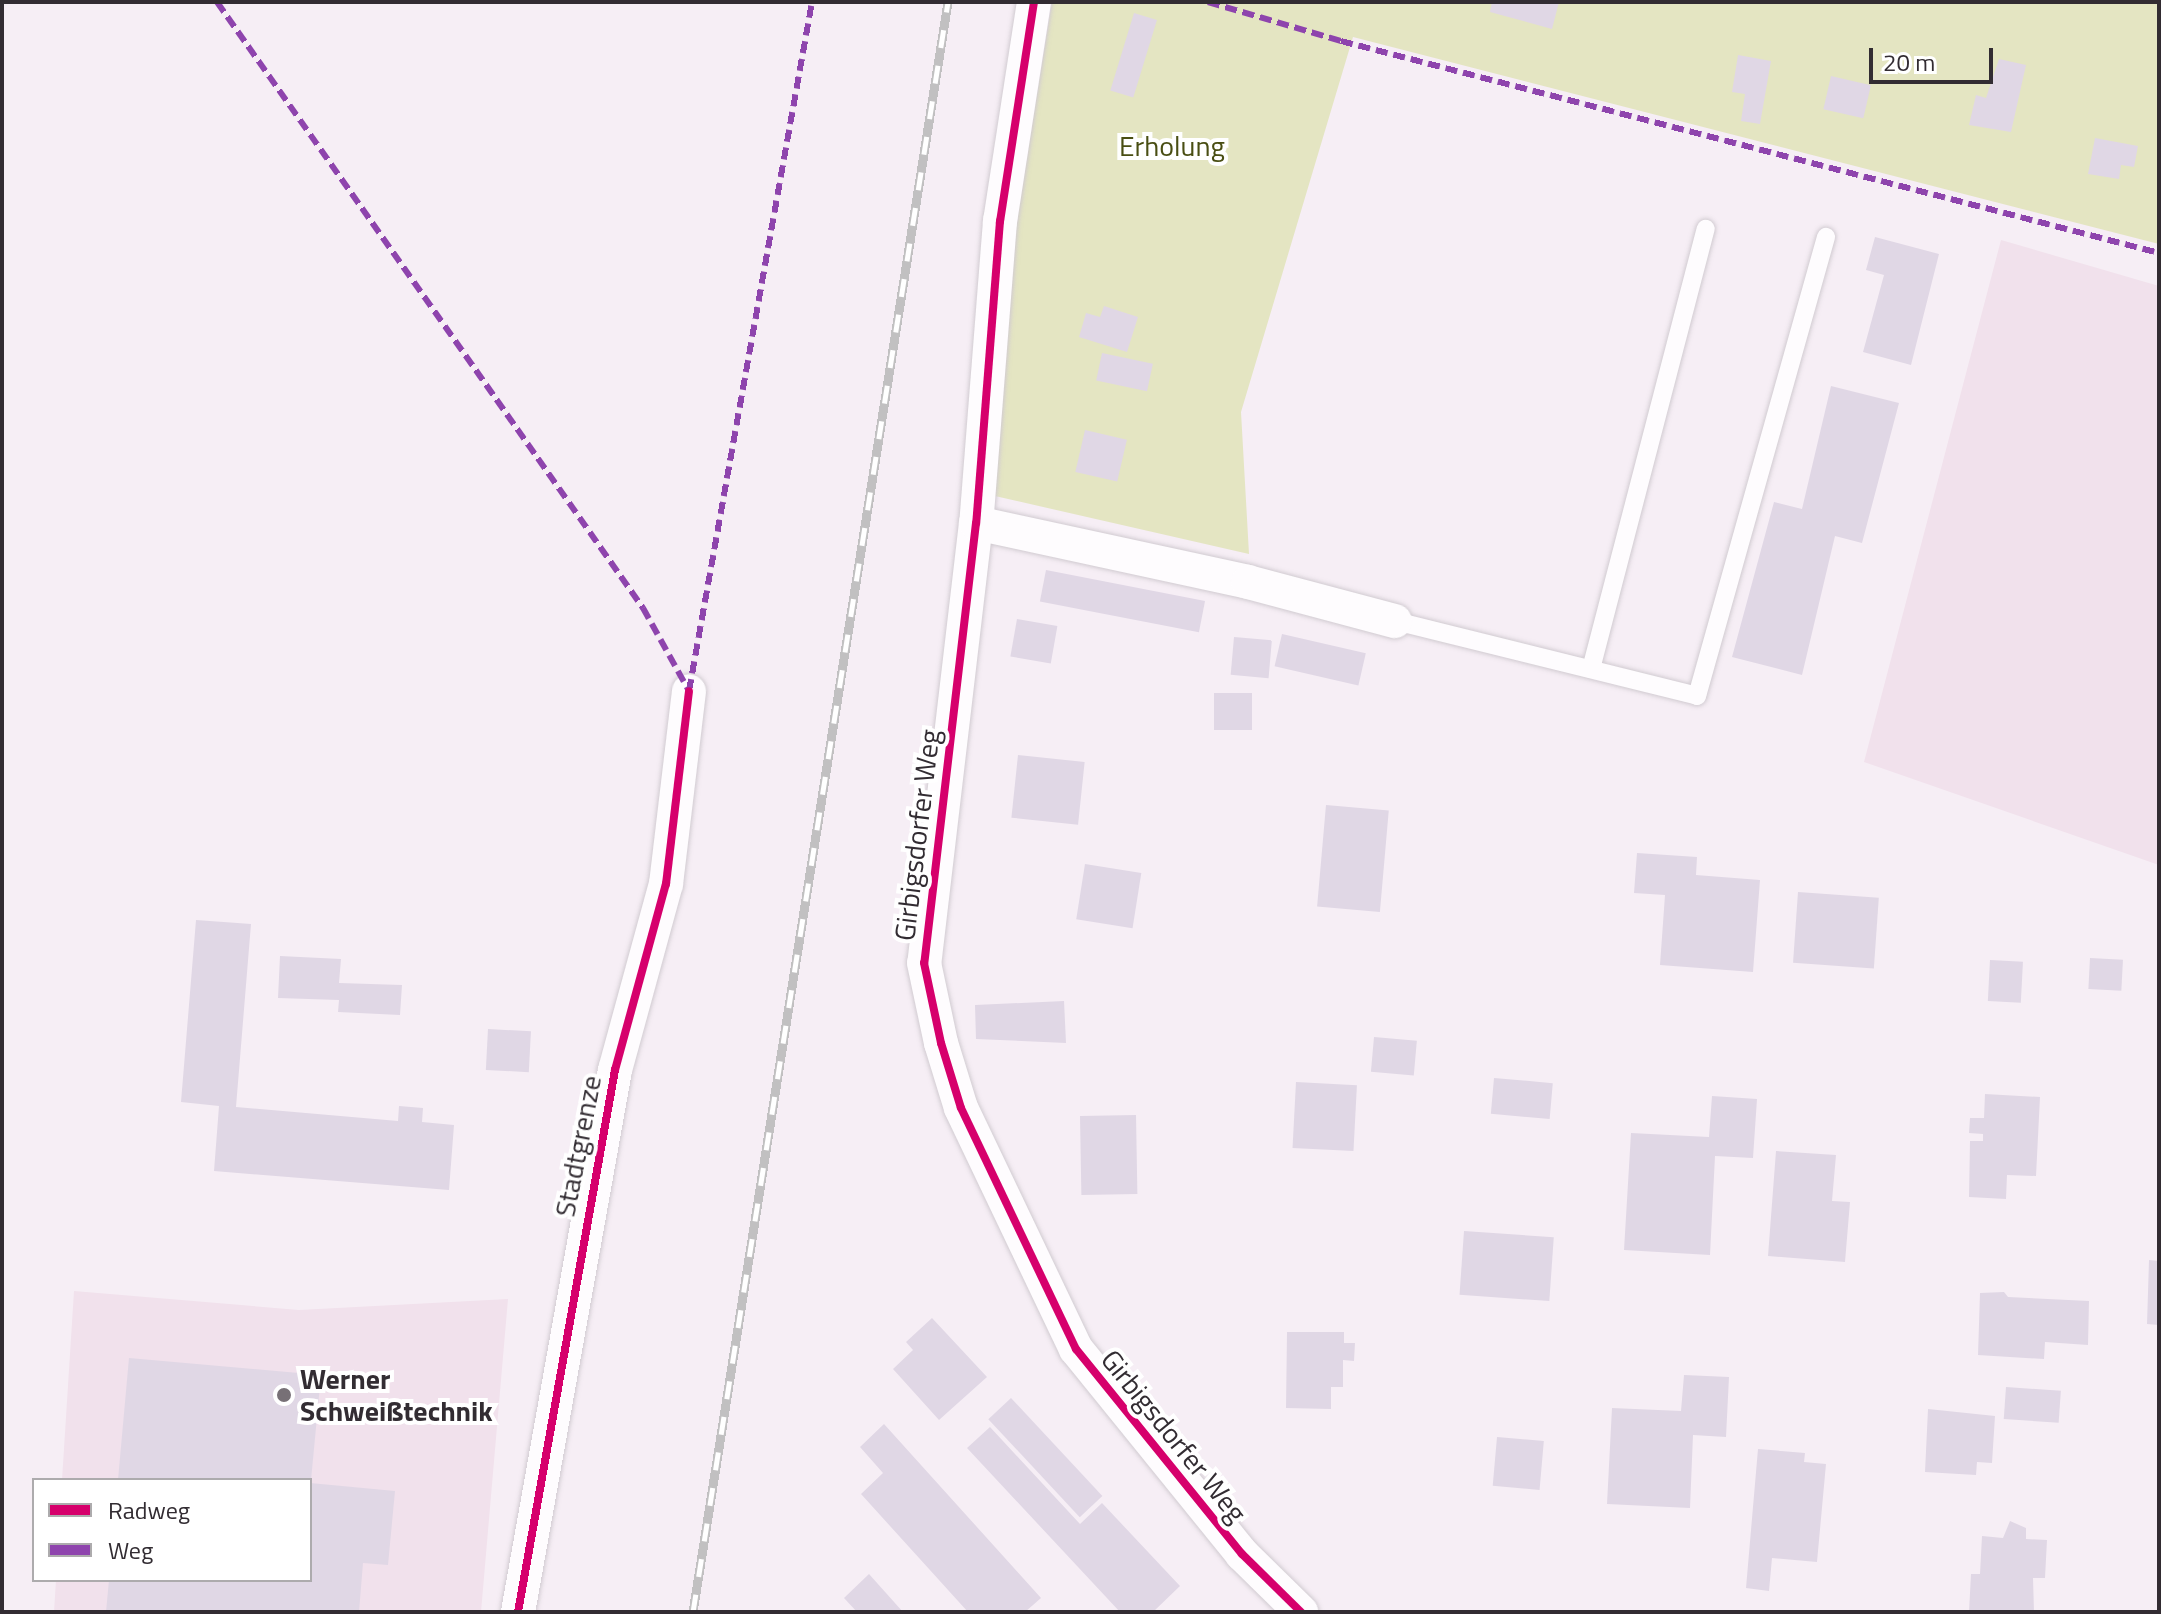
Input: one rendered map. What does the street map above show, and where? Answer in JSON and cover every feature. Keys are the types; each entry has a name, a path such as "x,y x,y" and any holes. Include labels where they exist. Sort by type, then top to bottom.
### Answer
{"street":[{"name":"Girbigsdorfer Weg","path":"1034,2 1000,221 976,523 924,963 941,1043 961,1108 1076,1349 1242,1554 1301,1612"},
{"path":"976,523 1248,582 1395,621"},
{"name":"Stadtgrenze","path":"518,1612 615,1070 666,884 689,691"}],"lane":[{"path":"1591,669 1706,229"},
{"path":"1395,621 1697,696 1826,237"}],"shaded area":[{"path":"2001,240 2159,286 2159,865 1864,762"},
{"name":"Werner Schweißtechnik","path":"74,1291 299,1310 508,1299 481,1612 54,1612 56,1582 312,1582 312,1478 62,1478"}],"green space":[{"name":"Erholung","path":"1052,2 2159,2 2159,244 1353,37 1241,412 1249,554 995,496 1016,224"}],"building":[{"path":"1492,2 1559,2 1552,29 1490,12"},
{"path":"1134,13 1157,20 1133,97 1110,90"},
{"path":"1738,55 1771,61 1760,124 1741,121 1745,94 1732,92"},
{"path":"1999,59 2026,65 2011,132 1969,125 1976,95 1986,98"},
{"path":"1831,76 1871,85 1863,118 1823,109"},
{"path":"2095,138 2138,146 2134,167 2121,165 2119,179 2088,174"},
{"path":"1875,237 1939,254 1911,365 1863,352 1884,275 1866,270"},
{"path":"1104,306 1138,317 1127,352 1079,337 1086,313 1100,317"},
{"path":"1102,353 1153,364 1147,391 1096,380"},
{"path":"1831,386 1899,403 1862,543 1835,536 1802,675 1732,657 1774,502 1802,509"},
{"path":"1085,430 1127,440 1117,482 1075,472"},
{"path":"1046,570 1205,601 1199,632 1040,601"},
{"path":"1017,619 1057,626 1051,664 1010,656"},
{"path":"1282,634 1366,653 1358,686 1275,666"},
{"path":"1234,637 1272,640 1269,678 1231,675"},
{"path":"1214,693 1252,693 1252,730 1214,730"},
{"path":"1018,755 1085,762 1078,825 1011,818"},
{"path":"1326,805 1389,810 1380,912 1317,907"},
{"path":"1637,853 1697,857 1696,875 1760,880 1753,972 1660,965 1665,895 1634,893"},
{"path":"1085,864 1141,873 1133,928 1076,919"},
{"path":"1798,892 1879,898 1874,968 1793,963"},
{"path":"196,920 251,924 236,1107 398,1121 399,1106 423,1108 422,1122 454,1125 449,1190 214,1171 219,1106 181,1102"},
{"path":"280,956 341,959 339,983 402,985 400,1015 338,1012 339,1000 278,998"},
{"path":"2090,958 2123,960 2121,991 2088,989"},
{"path":"1990,960 2023,962 2021,1003 1988,1001"},
{"path":"1064,1001 1066,1043 976,1039 975,1005"},
{"path":"488,1029 531,1031 529,1072 486,1070"},
{"path":"1374,1037 1417,1041 1414,1076 1371,1072"},
{"path":"1494,1078 1553,1083 1550,1119 1491,1114"},
{"path":"1296,1082 1357,1085 1353,1151 1293,1148"},
{"path":"1985,1094 2040,1097 2036,1176 2007,1175 2006,1199 1969,1197 1970,1141 1983,1141 1983,1134 1969,1133 1970,1118 1984,1118"},
{"path":"1712,1096 1757,1099 1753,1158 1715,1156 1710,1255 1624,1250 1631,1133 1709,1137"},
{"path":"1136,1115 1137,1194 1081,1195 1080,1116"},
{"path":"1776,1151 1836,1155 1832,1201 1850,1202 1845,1262 1768,1256"},
{"path":"1464,1231 1554,1237 1549,1301 1460,1295"},
{"path":"2149,1260 2159,1261 2159,1325 2147,1324"},
{"path":"2004,1292 2008,1297 2089,1301 2088,1345 2045,1342 2044,1359 1978,1355 1980,1293"},
{"path":"932,1318 987,1377 939,1420 893,1369 913,1350 906,1342"},
{"path":"1287,1332 1344,1332 1344,1343 1355,1343 1354,1361 1343,1360 1343,1387 1331,1387 1331,1409 1286,1408"},
{"path":"129,1358 321,1375 311,1478 118,1478"},
{"path":"1684,1375 1729,1377 1726,1437 1693,1435 1690,1508 1607,1504 1612,1408 1681,1411"},
{"path":"2006,1387 2061,1391 2059,1423 2004,1419"},
{"path":"1011,1398 1102,1496 1080,1517 988,1419"},
{"path":"1928,1409 1995,1416 1992,1463 1977,1462 1976,1475 1925,1472"},
{"path":"884,1424 1041,1598 1025,1612 968,1612 861,1494 883,1473 860,1447"},
{"path":"990,1427 1080,1524 1102,1503 1180,1586 1153,1612 1120,1612 967,1448"},
{"path":"1497,1437 1544,1441 1540,1490 1493,1486"},
{"path":"1758,1449 1805,1453 1804,1462 1826,1464 1817,1562 1772,1558 1769,1591 1746,1588"},
{"path":"312,1483 395,1491 388,1565 363,1563 359,1612 106,1612 109,1582 312,1582"},
{"path":"2010,1521 2026,1528 2026,1539 2047,1540 2045,1578 2033,1578 2034,1612 1969,1612 1971,1574 1980,1574 1982,1536 2003,1538"},
{"path":"869,1574 903,1612 857,1612 844,1598"}],"railway":[{"path":"693,1612 948,2"}],"marked path":[{"path":"217,2 643,608 689,691"},
{"path":"689,691 812,2"},
{"path":"1208,2 1341,41 2159,253"}],"cycle path":[{"path":"1034,2 1000,221 976,523 924,963 941,1043 961,1108 1076,1349 1242,1554 1301,1612"},
{"path":"518,1612 615,1070 666,884 689,691"}],"place":[{"name":"Werner Schweißtechnik","path":"284,1395"}]}
